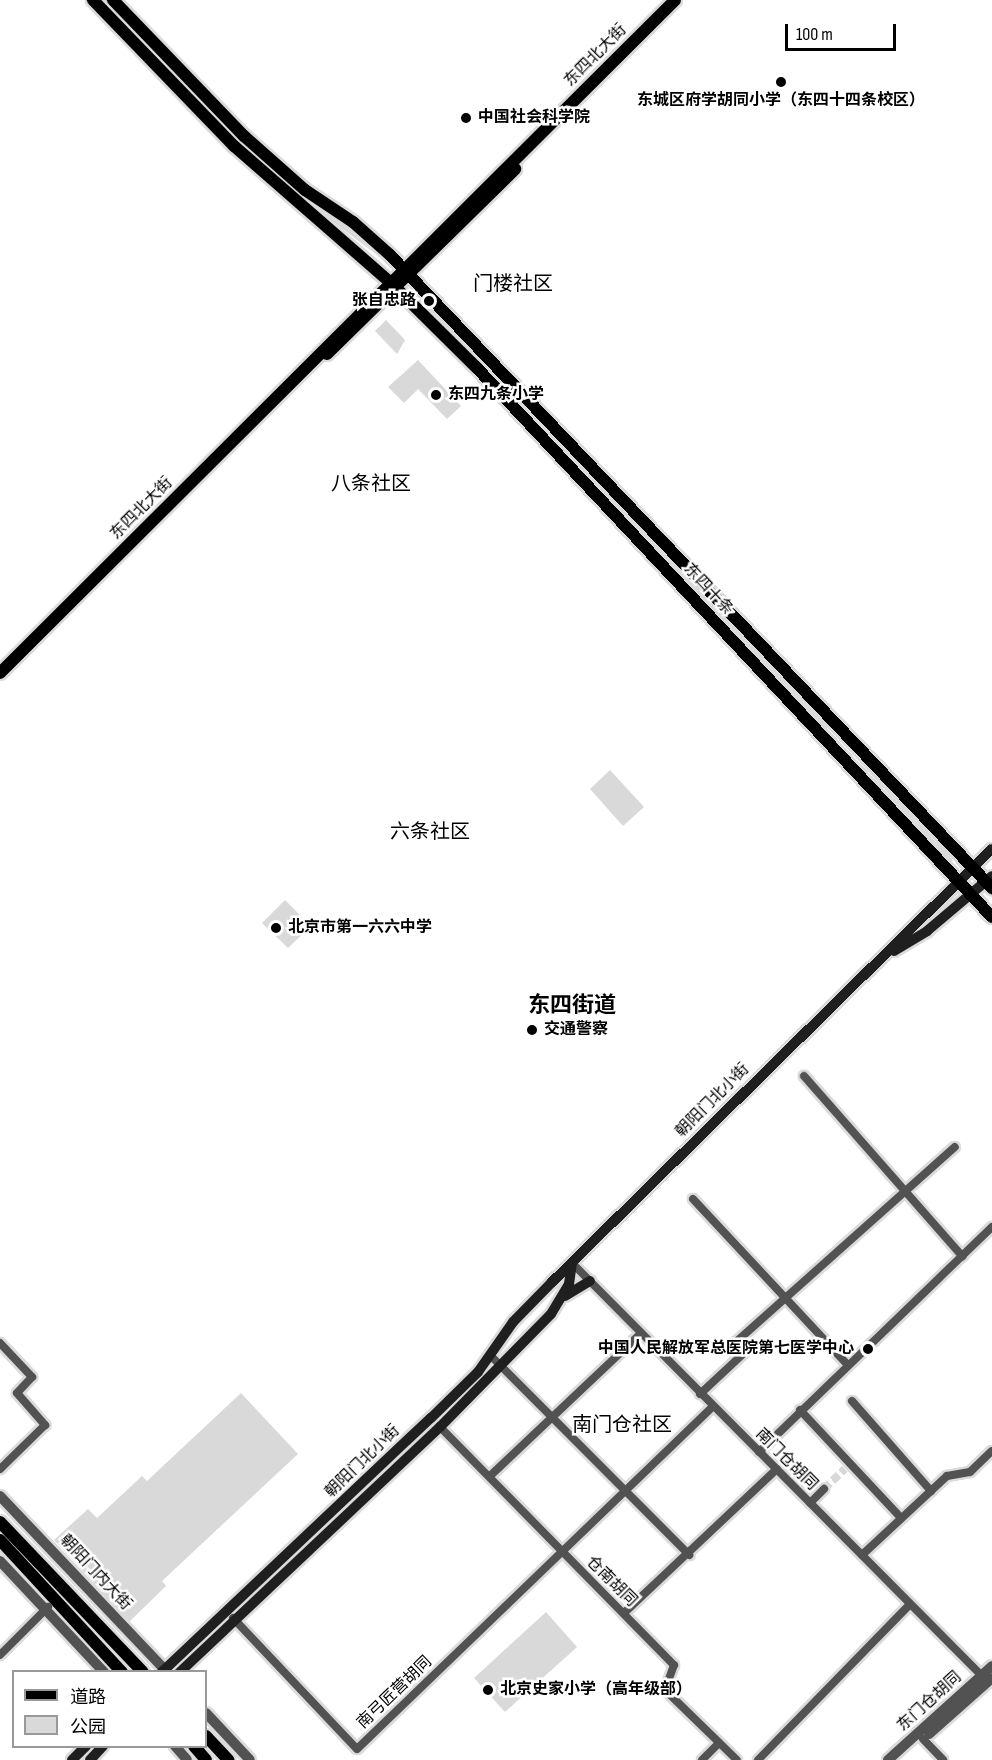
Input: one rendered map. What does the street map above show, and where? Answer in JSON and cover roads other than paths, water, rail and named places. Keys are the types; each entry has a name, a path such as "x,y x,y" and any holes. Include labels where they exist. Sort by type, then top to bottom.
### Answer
{"main road":[{"path":"93,0 234,146 394,286"},
{"path":"113,0 244,136 305,190 353,222 407,273"},
{"name":"东四北大街","path":"0,673 394,286 675,0"},
{"name":"东四十条","path":"407,273 990,882"},
{"name":"东四十条","path":"394,286 476,367 992,917"},
{"name":"朝阳门北小街","path":"181,1670 231,1616 491,1356 513,1322 992,849"},
{"name":"朝阳门北小街","path":"875,963 927,931 969,892 990,882"},
{"name":"朝阳门北小街","path":"165,1670 231,1616 440,1427 502,1365 562,1298 572,1263"},
{"path":"562,1298 590,1281"},
{"name":"朝阳门内大街","path":"0,1522 143,1670"},
{"path":"2,1552 55,1601 121,1670"},
{"path":"207,1737 228,1760"},
{"path":"72,1760 84,1748"},
{"path":"90,1760 101,1748"},
{"path":"196,1748 206,1760"}],"street":[{"path":"804,1076 962,1256"},
{"path":"700,1394 744,1353 736,1342 904,1190 955,1147"},
{"path":"693,1199 847,1364"},
{"path":"759,1452 847,1364 992,1227"},
{"name":"南门仓胡同","path":"572,1263 909,1605 990,1671"},
{"path":"490,1476 641,1333"},
{"path":"0,1343 32,1377 16,1393 45,1425 0,1468"},
{"path":"491,1356 689,1555"},
{"path":"852,1401 931,1491"},
{"path":"561,1551 624,1488 713,1407"},
{"path":"800,1410 847,1467 901,1518"},
{"name":"仓南胡同","path":"440,1427 674,1665 665,1690 737,1760"},
{"path":"862,1555 948,1476 970,1472 992,1451"},
{"path":"624,1613 689,1555 777,1469"},
{"path":"810,1503 824,1489"},
{"name":"朝阳门内大街","path":"0,1496 163,1670"},
{"name":"南弓匠营胡同","path":"231,1616 357,1749 561,1551"},
{"path":"2,1552 45,1610 103,1670"},
{"path":"0,1654 55,1601"},
{"path":"758,1760 909,1605"},
{"name":"东门仓胡同","path":"899,1760 990,1671"},
{"name":"东门仓胡同","path":"888,1760 990,1671"},
{"path":"207,1714 250,1760"},
{"path":"923,1739 943,1760"},
{"path":"702,1760 719,1743"},
{"path":"176,1748 187,1760"}],"tunnel":[{"path":"824,1489 845,1469"}],"place":[{"name":"东城区府学胡同小学（东四十四条校区）","path":"781,82"},
{"name":"中国社会科学院","path":"466,118"},
{"name":"张自忠路","path":"429,301"},
{"name":"东四九条小学","path":"436,395"},
{"name":"北京市第一六六中学","path":"276,928"},
{"name":"交通警察","path":"532,1030"},
{"name":"中国人民解放军总医院第七医学中心","path":"868,1349"},
{"name":"北京史家小学（高年级部）","path":"488,1690"}],"district":[{"name":"门楼社区","path":"513,284"},
{"name":"八条社区","path":"371,484"},
{"name":"六条社区","path":"430,832"},
{"name":"东四街道","path":"572,1006"},
{"name":"南门仓社区","path":"622,1425"}]}
